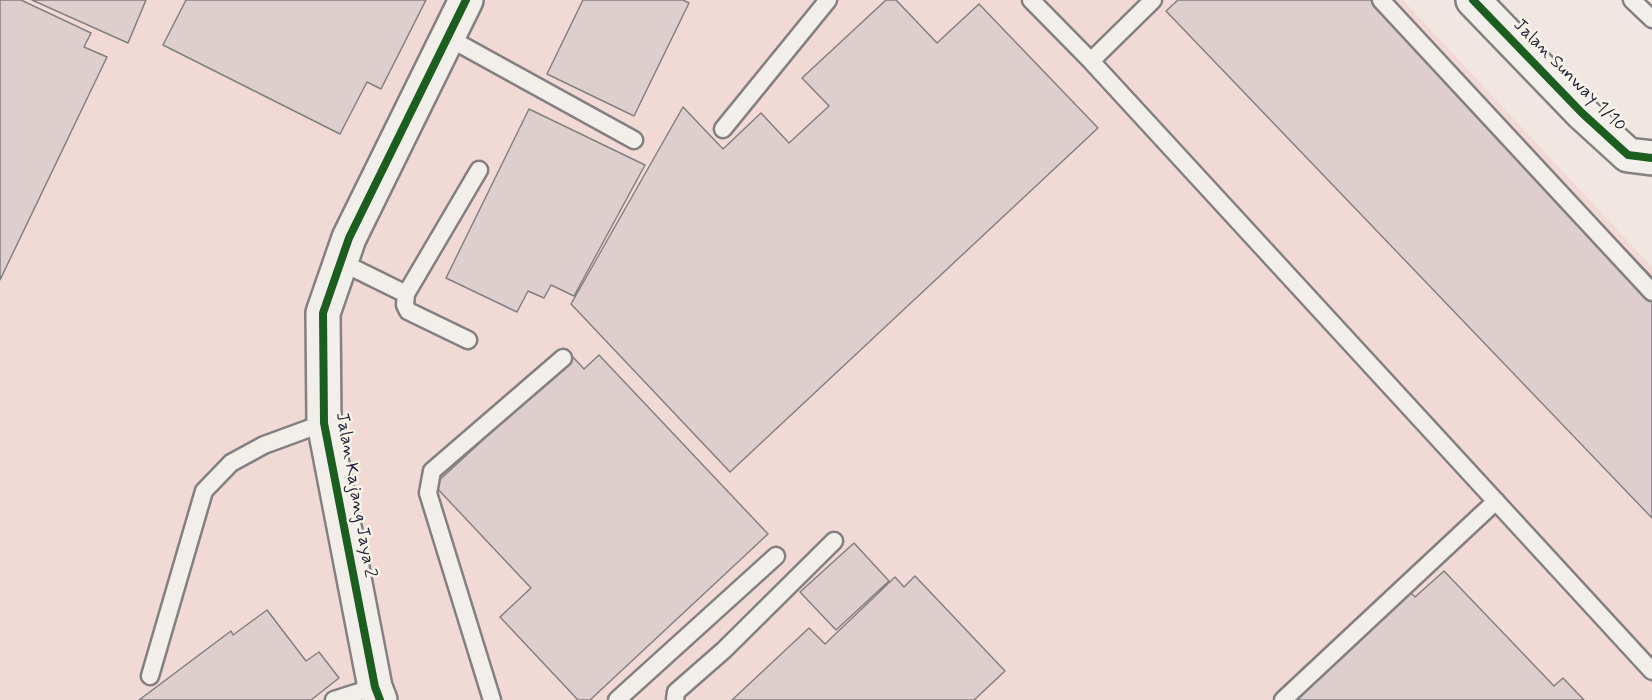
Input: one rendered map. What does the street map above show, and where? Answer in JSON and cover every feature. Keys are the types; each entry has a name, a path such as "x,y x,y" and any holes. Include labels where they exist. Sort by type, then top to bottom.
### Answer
{"street":[{"name":"Jalan Kajang Jaya 2","path":"378,693 324,423 323,313 349,238 466,0"},
{"name":"Jalan Sunway 1/10","path":"1473,0 1582,113 1628,155 1652,158"}],"lane":[{"path":"723,129 828,0"},
{"path":"1031,0 1091,61 1652,671"},
{"path":"1091,61 1153,0"},
{"path":"1381,0 1652,292"},
{"path":"1632,0 1652,19"},
{"path":"447,37 633,140"},
{"path":"468,340 408,311 405,305 406,294 479,170"},
{"path":"341,262 406,294"},
{"path":"492,700 428,493 428,480 432,471 562,358"},
{"path":"150,676 204,491 231,463 255,449 324,423"},
{"path":"1283,700 1496,501"},
{"path":"675,700 676,692 724,650 834,542"},
{"path":"617,700 776,556"},
{"path":"334,700 378,693"}],"shaded area":[{"path":"0,0 1403,0 1652,267 1652,700 0,700"}],"building":[{"path":"0,0 21,0 91,33 84,47 107,57 0,280"},
{"path":"32,0 146,0 128,43"},
{"path":"186,0 426,0 381,89 367,82 340,134 163,45"},
{"path":"583,0 683,0 689,3 634,116 547,74"},
{"path":"886,0 896,0 937,43 979,4 1098,128 730,472 571,304 683,107 723,149 761,113 789,143 829,106 802,78"},
{"path":"1178,0 1386,0 1652,277 1652,518 1166,11"},
{"path":"529,109 645,165 574,296 551,285 544,298 528,291 517,312 446,278"},
{"path":"599,355 768,534 590,700 578,700 500,617 531,588 434,485 573,357 584,369"},
{"path":"854,543 889,581 836,630 800,592"},
{"path":"1444,571 1554,686 1563,678 1584,700 1297,700 1411,593 1415,597"},
{"path":"915,576 1005,671 974,700 732,700 809,628 825,644 895,577 904,587"},
{"path":"267,610 306,661 319,652 339,678 311,700 139,700 231,631 233,635"}],"cycle path":[{"path":"380,700 375,687 324,423 323,313 349,238 466,0"},
{"path":"1473,0 1582,113 1628,155 1652,158"}]}
